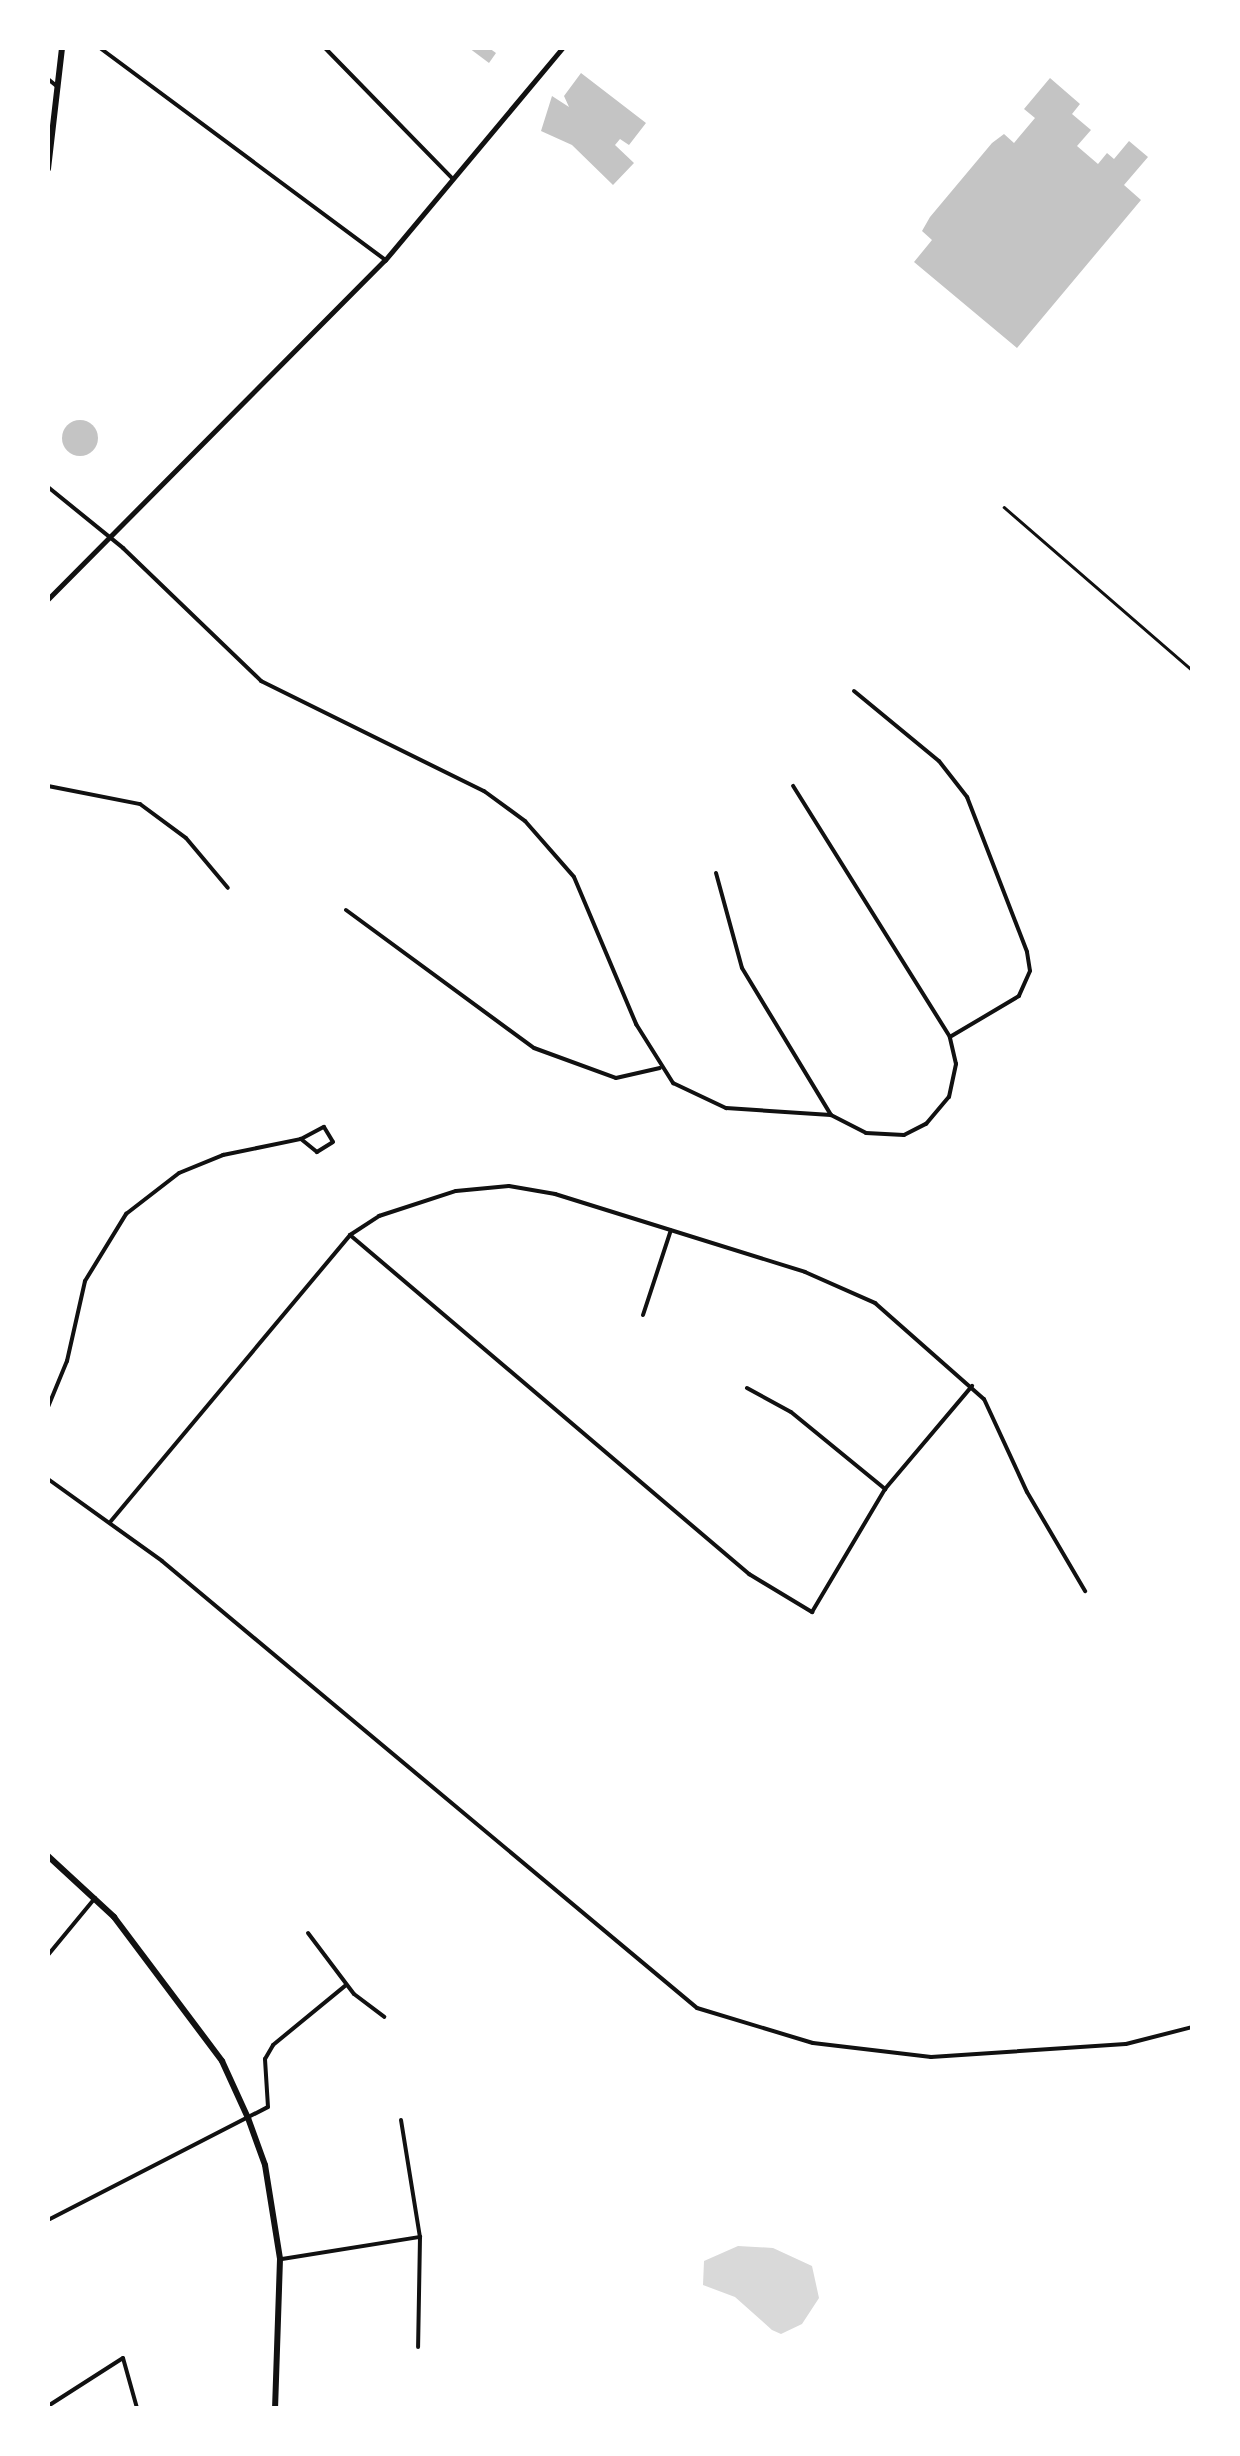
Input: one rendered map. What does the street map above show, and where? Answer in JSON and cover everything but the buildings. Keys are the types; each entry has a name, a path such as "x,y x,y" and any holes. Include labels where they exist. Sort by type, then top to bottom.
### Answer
{"main road":[{"path":"48,169 62,48"},
{"path":"48,1856 95,1898 215,2052 248,2118 265,2165 280,2260 275,2408"}],"street":[{"path":"100,48 385,260"},
{"path":"324,48 453,179"},
{"path":"48,600 385,260 562,48"},
{"path":"48,79 58,87"},
{"path":"48,487 110,537 261,681 484,792 526,821 574,876 660,1068 707,1103 831,1115 883,1136 926,1124 953,1088 950,1037 794,786"},
{"path":"854,692 939,761 968,798 1027,952 1030,970 1019,996 950,1037"},
{"path":"48,786 140,804 186,838 228,888"},
{"path":"716,873 742,968 831,1115"},
{"path":"346,910 534,1048 616,1078 660,1068"},
{"path":"48,1406 67,1360 85,1280 126,1214 203,1162 300,1139 324,1127 333,1142 317,1152 300,1139"},
{"path":"110,1521 350,1235 378,1216 490,1186 556,1194 859,1292 972,1386 995,1414 1026,1492 1084,1591"},
{"path":"643,1314 671,1230"},
{"path":"350,1235 749,1574 812,1612 885,1490 972,1386"},
{"path":"747,1388 791,1412 885,1490"},
{"path":"48,1480 110,1521 607,1939 707,2012 813,2042 931,2057 1126,2044 1192,2027"},
{"path":"48,1955 95,1898"},
{"path":"308,1933 346,1985 384,2017"},
{"path":"48,2220 248,2118 270,2102 266,2059 273,2045 346,1985"},
{"path":"401,2120 420,2237 418,2347"},
{"path":"280,2260 420,2237"},
{"path":"48,2406 123,2358 137,2408"}],"lane":[{"path":"1004,507 1192,670"}],"shaded area":[{"path":"738,2246 773,2248 812,2266 819,2298 802,2324 781,2334 735,2297 703,2285 704,2261"}]}
